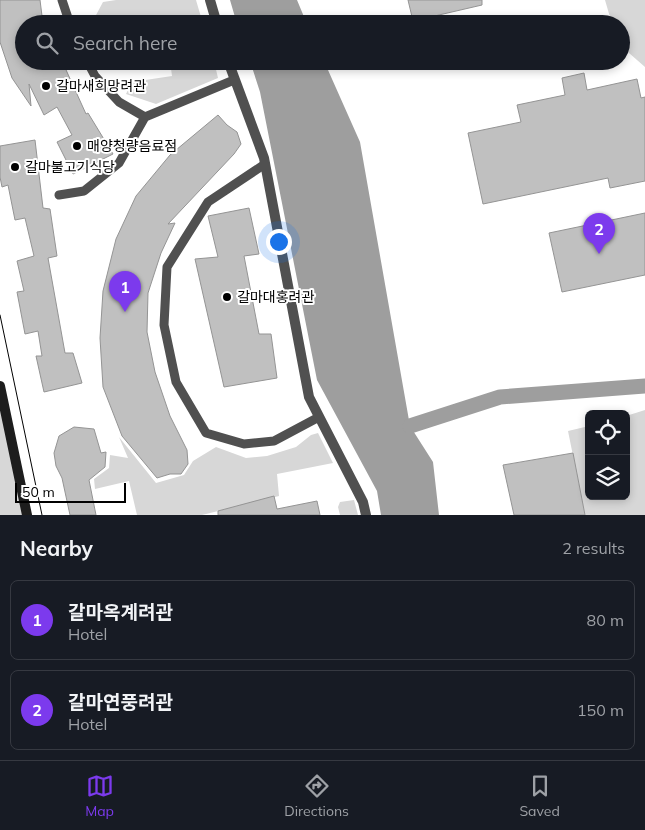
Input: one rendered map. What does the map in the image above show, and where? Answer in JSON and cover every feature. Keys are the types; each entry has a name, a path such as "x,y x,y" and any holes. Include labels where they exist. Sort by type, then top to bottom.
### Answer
{"street":[{"path":"210,0 214,15"},
{"path":"231,70 265,164 309,397 363,502 366,515"},
{"path":"0,386 27,515"}],"lane":[{"path":"62,0 67,15"},
{"path":"92,70 119,102 145,117"},
{"path":"59,195 84,191 119,163 145,117 234,80"},
{"path":"265,164 208,202 167,267 164,325 170,354 176,382 206,433 244,444 274,441 319,418"}],"shaded area":[{"path":"116,0 196,0 200,15 96,15 103,2"},
{"path":"230,0 297,0 303,15 234,15"},
{"path":"605,0 645,0 645,67 630,54 630,15 609,15"},
{"path":"171,70 216,70 218,78 156,104 126,94 132,82 172,76"},
{"path":"253,70 328,70 360,142 410,426 433,462 439,515 381,515 377,491 317,380 260,92"},
{"path":"0,386 27,515 0,515"},
{"path":"645,410 645,515 585,515 568,431 585,427 585,500 630,500 630,415"},
{"path":"318,433 333,463 277,474 279,496 202,515 137,515 129,481 95,489 94,479 109,468 110,455 128,458 119,437 156,483 184,475 193,461 216,447 246,458 267,456 296,447 311,435"},
{"path":"354,500 358,515 340,515 338,507 340,502"}],"building":[{"name":"갈마새희망려관","path":"0,0 40,0 42,15 15,15 15,70 66,70 86,114 88,113 113,154 73,174 57,142 72,135 57,107 44,115 29,84 31,106 12,78 0,42"},
{"path":"408,0 482,0 482,5 439,15 412,15"},
{"path":"584,73 587,90 637,79 641,98 645,97 645,181 610,188 608,178 483,204 468,133 521,122 517,105 565,95 562,78"},
{"path":"218,115 237,132 241,144 234,154 168,224 175,223 161,253 148,293 147,332 155,372 170,416 187,450 188,464 181,474 170,474 157,478 122,436 103,387 100,338 103,291 116,239 136,196 170,155"},
{"path":"35,140 43,208 50,209 57,256 48,258 65,353 73,353 82,383 44,392 36,356 42,356 38,331 25,334 17,292 24,291 17,261 34,256 25,218 15,220 8,185 2,187 0,177 0,146"},
{"name":"갈마대홍려관","path":"249,208 259,254 244,256 259,334 271,334 277,378 224,387 195,259 218,257 208,216"},
{"path":"645,213 645,275 562,292 549,233"},
{"path":"74,427 94,429 101,453 106,452 105,467 89,480 96,515 70,515 62,478 56,466 54,453 59,436"},
{"path":"573,453 585,515 514,515 503,465"},
{"path":"274,496 277,509 317,501 320,515 218,515 218,511"}],"waterway":[{"path":"410,426 500,397 645,386"}],"tram line":[{"path":"0,315 42,515"}],"place":[{"name":"갈마새희망려관","path":"46,86"},
{"name":"매양청량음료점","path":"77,146"},
{"name":"갈마불고기식당","path":"15,167"},
{"name":"갈마연풍려관","path":"599,254"},
{"name":"갈마대홍려관","path":"227,297"},
{"name":"갈마옥계려관","path":"125,312"}]}
